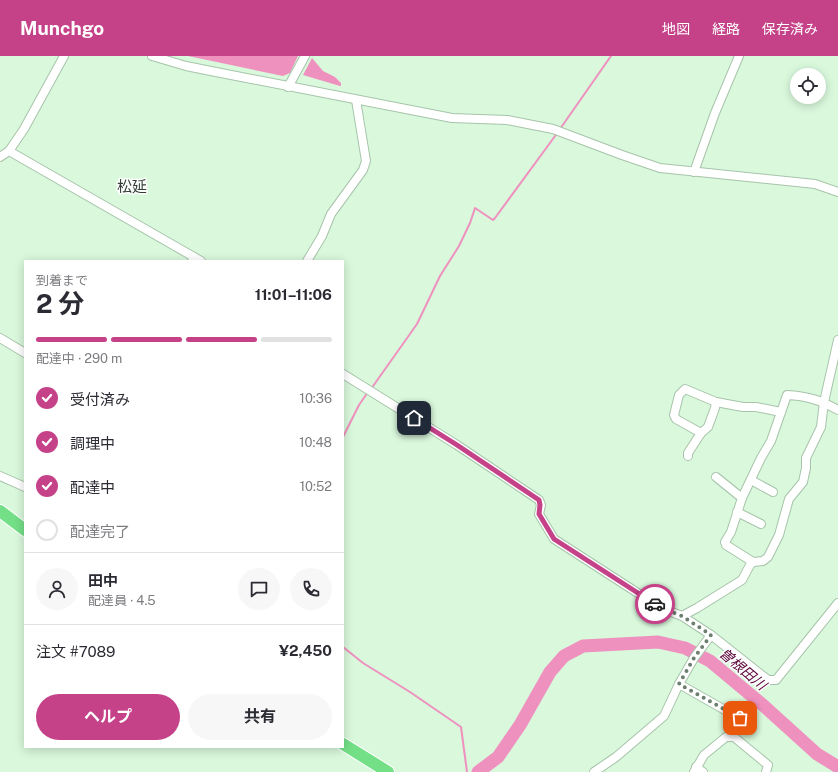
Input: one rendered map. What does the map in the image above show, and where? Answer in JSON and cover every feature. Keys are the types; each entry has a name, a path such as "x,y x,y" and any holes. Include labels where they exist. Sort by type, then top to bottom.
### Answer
{"highway":[{"path":"0,511 24,529"},
{"path":"344,745 388,772"}],"street":[{"path":"0,157 8,151 24,129 64,56"},
{"path":"152,56 186,66 452,118 507,120 553,129 660,168 815,184 838,192"},
{"path":"288,87 305,56"},
{"path":"694,172 734,65 740,56"},
{"path":"308,260 322,236 331,214 363,170 366,161 356,100"},
{"path":"8,151 196,260"},
{"path":"0,338 24,352"},
{"path":"838,340 824,402 821,427 806,458 806,468 803,482 789,499 779,535 768,557 763,561 753,562 726,545 725,542 731,532 742,498 771,441 787,395 805,396 824,402 838,410"},
{"path":"344,375 457,445 539,500 539,514 554,539 661,608 682,616 709,638 768,680 776,680 838,603"},
{"path":"701,433 676,419 674,415 678,395 685,390 716,402 781,412"},
{"path":"688,456 688,453 701,433 708,426 716,402"},
{"path":"0,476 24,487"},
{"path":"716,477 742,498"},
{"path":"751,480 773,492"},
{"path":"737,512 761,524"},
{"path":"682,616 742,580 753,562"},
{"path":"594,772 616,757 664,716 679,684 694,658 709,638"},
{"path":"679,684 740,718"},
{"path":"698,770 704,755 726,737 734,737 768,765 766,772"}],"shaded area":[{"path":"188,56 298,56 290,73 283,76"},
{"path":"312,58 323,71 335,77 341,83 341,86 303,75"}],"waterway":[{"path":"560,129 611,56"},
{"path":"371,389 417,324 440,276 459,246 470,223 475,208 493,220 558,132"},
{"path":"344,435 359,405 368,392"},
{"name":"曽根田川","path":"478,772 498,757 520,725 550,672 564,656 583,646 658,642 685,648 710,661 764,706 817,754 838,767"},
{"path":"344,648 363,663 410,692 461,727 467,772"}],"way so far":[{"path":"655,604 661,608 682,616 711,635 694,658 679,684 740,718"}],"district":[{"name":"松延","path":"132,186"}],"route":[{"path":"414,418 539,500 539,514 554,539 655,604"}]}
